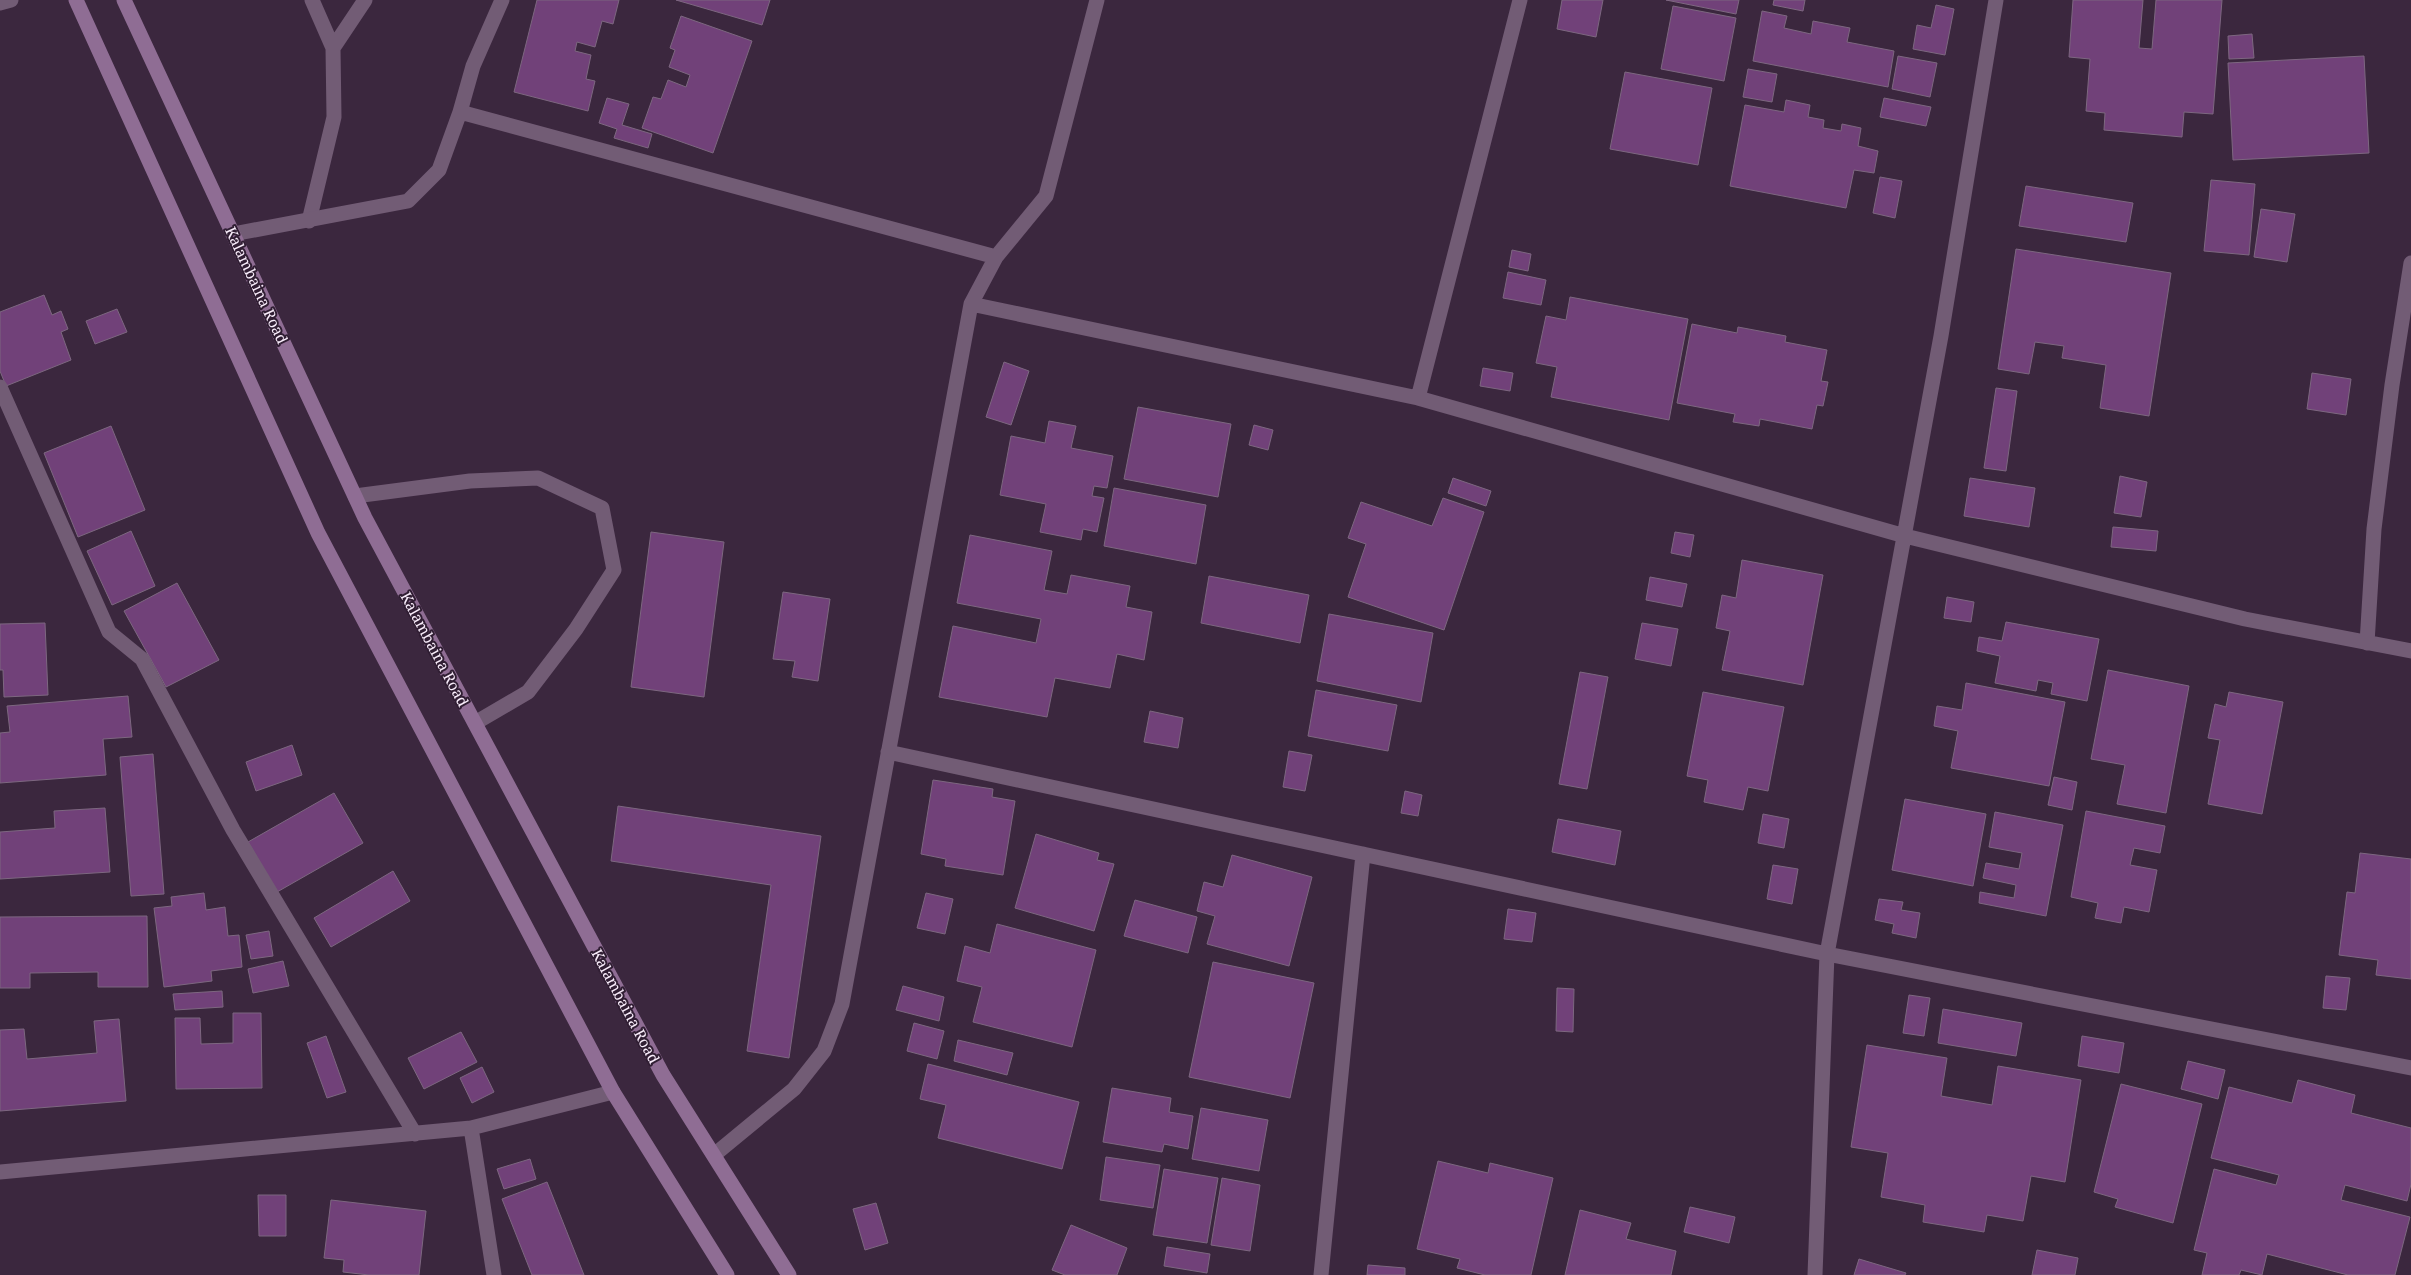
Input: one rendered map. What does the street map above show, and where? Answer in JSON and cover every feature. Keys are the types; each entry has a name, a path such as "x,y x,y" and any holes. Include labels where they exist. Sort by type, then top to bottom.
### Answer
{"main road":[{"path":"76,0 318,533 613,1092 726,1275"},
{"name":"Kalambaina Road","path":"124,0 355,496 664,1075 789,1275"}],"street":[{"path":"0,3 12,0"},
{"path":"309,221 334,117 333,48 312,0"},
{"path":"333,48 365,0"},
{"path":"233,234 408,201 439,170 460,112 473,66 502,0"},
{"path":"714,1155 794,1089 824,1051 842,1004 971,304 996,257 1046,196 1096,0"},
{"path":"1418,398 1520,0"},
{"path":"1815,1275 1827,954 1905,536 1964,203 1996,0"},
{"path":"460,112 996,257"},
{"path":"2367,643 2374,529 2392,385 2411,263"},
{"path":"971,304 1418,398 1905,536 2245,619 2411,651"},
{"path":"0,387 109,632 142,659 234,830 414,1134"},
{"path":"355,496 470,481 538,478 602,508 614,570 576,628 528,692 475,723"},
{"path":"888,752 1827,954 2411,1068"},
{"path":"1321,1275 1363,854"},
{"path":"0,1172 471,1128 613,1092"},
{"path":"471,1128 494,1275"}],"building":[{"path":"537,0 619,0 613,24 602,21 595,47 577,42 575,51 591,55 586,79 595,81 588,111 514,92"},
{"path":"676,0 770,0 762,25"},
{"path":"1562,0 1603,0 1596,37 1557,29"},
{"path":"1666,0 1739,0 1736,14"},
{"path":"1774,0 1805,0 1803,11 1773,5"},
{"path":"2073,0 2143,0 2139,48 2152,49 2156,0 2222,0 2213,114 2184,112 2182,137 2104,130 2105,113 2086,111 2090,59 2069,57"},
{"path":"1936,5 1954,9 1945,55 1913,49 1917,25 1931,28"},
{"path":"1673,6 1736,18 1724,81 1661,69"},
{"path":"1762,11 1787,16 1784,28 1811,34 1813,21 1850,28 1847,42 1894,51 1888,87 1753,61"},
{"path":"681,16 752,41 713,153 642,128 653,97 661,99 668,80 686,87 690,75 669,67 675,50 670,48"},
{"path":"2252,34 2254,58 2229,59 2228,36"},
{"path":"1898,56 1937,63 1930,97 1892,89"},
{"path":"2364,56 2369,153 2233,160 2228,63"},
{"path":"1748,69 1777,74 1772,102 1743,97"},
{"path":"1625,72 1712,88 1698,165 1610,149"},
{"path":"607,98 629,104 622,125 652,134 648,148 614,138 617,129 599,123"},
{"path":"1884,98 1931,107 1926,126 1880,117"},
{"path":"1786,100 1810,105 1808,117 1824,120 1823,128 1841,131 1842,124 1861,128 1858,146 1878,151 1874,173 1854,170 1846,208 1730,186 1745,105 1784,112"},
{"path":"1880,177 1902,181 1895,218 1873,213"},
{"path":"2211,180 2255,184 2249,255 2204,251"},
{"path":"2026,186 2133,203 2126,242 2019,226"},
{"path":"2261,209 2295,214 2287,262 2254,257"},
{"path":"2016,249 2171,273 2149,416 2100,408 2106,365 2062,358 2064,346 2035,342 2029,374 1998,369"},
{"path":"1512,250 1531,254 1528,271 1509,267"},
{"path":"1508,272 1546,280 1541,305 1503,298"},
{"path":"44,295 52,315 61,311 68,329 61,332 71,360 6,386 0,371 0,312"},
{"path":"1570,297 1688,319 1669,420 1551,397 1557,367 1536,363 1546,316 1566,320"},
{"path":"117,309 127,332 95,344 86,321"},
{"path":"1692,324 1737,333 1738,327 1786,336 1785,342 1827,350 1821,381 1828,382 1823,406 1817,405 1812,429 1760,419 1759,426 1733,422 1735,414 1677,403"},
{"path":"1004,362 1029,371 1011,425 986,417"},
{"path":"1483,368 1513,373 1510,391 1480,386"},
{"path":"2312,373 2351,379 2346,415 2307,409"},
{"path":"1996,388 2017,391 2006,471 1984,468"},
{"path":"1138,407 1231,424 1218,497 1124,479"},
{"path":"1049,421 1076,426 1071,448 1113,456 1107,488 1094,486 1092,496 1104,498 1097,532 1083,529 1081,540 1040,532 1046,504 1000,495 1011,436 1045,443"},
{"path":"1254,425 1273,430 1268,450 1249,445"},
{"path":"111,426 145,510 78,537 44,453"},
{"path":"2120,476 2147,482 2141,517 2114,513"},
{"path":"1453,478 1491,491 1486,506 1448,493"},
{"path":"1970,478 2035,488 2029,527 1964,516"},
{"path":"1114,488 1206,505 1196,564 1104,546"},
{"path":"1443,498 1484,512 1444,630 1348,597 1366,544 1348,538 1361,502 1432,526"},
{"path":"2113,527 2158,531 2156,551 2111,547"},
{"path":"131,531 155,586 112,605 87,551"},
{"path":"651,532 724,542 704,697 631,687"},
{"path":"1675,532 1694,535 1690,557 1671,553"},
{"path":"970,535 1052,551 1044,590 1067,594 1071,575 1130,586 1126,607 1152,612 1144,660 1117,654 1110,688 1055,678 1047,717 939,697 953,626 1036,643 1041,619 957,603"},
{"path":"1742,560 1823,575 1803,685 1722,670 1730,631 1716,628 1722,595 1736,598"},
{"path":"1209,576 1309,595 1300,643 1201,623"},
{"path":"1650,577 1687,584 1682,607 1646,600"},
{"path":"177,583 219,660 166,687 124,611"},
{"path":"783,592 830,599 818,681 792,677 795,661 773,659"},
{"path":"1947,597 1974,602 1971,622 1944,618"},
{"path":"1329,614 1433,633 1421,702 1317,681"},
{"path":"2006,622 2099,639 2087,701 2051,694 2053,683 2038,680 2036,691 1995,683 2000,656 1977,651 1979,637 2002,641"},
{"path":"45,623 48,695 4,697 3,670 0,670 0,624"},
{"path":"1642,623 1678,629 1671,666 1635,659"},
{"path":"2108,670 2189,686 2166,813 2117,804 2125,765 2091,759"},
{"path":"1580,672 1608,677 1587,789 1559,784"},
{"path":"1966,683 2065,702 2049,786 1951,768 1958,731 1934,726 1937,706 1962,710"},
{"path":"1316,690 1397,705 1388,751 1308,736"},
{"path":"1703,692 1784,707 1768,791 1748,787 1743,810 1704,802 1708,780 1687,776"},
{"path":"2229,692 2283,702 2262,814 2208,804 2220,740 2208,738 2215,704 2226,707"},
{"path":"128,696 132,737 103,739 106,775 0,783 0,733 10,732 7,706"},
{"path":"1150,711 1183,718 1178,748 1144,742"},
{"path":"292,745 302,775 256,791 246,762"},
{"path":"1289,751 1312,755 1305,791 1283,787"},
{"path":"153,754 164,894 131,896 120,757"},
{"path":"2054,777 2077,782 2072,810 2048,805"},
{"path":"933,780 993,789 992,797 1015,801 1003,875 945,866 946,859 921,854"},
{"path":"1405,791 1422,795 1418,816 1401,813"},
{"path":"334,793 363,843 277,892 248,842"},
{"path":"1905,799 1986,814 1973,886 1892,870"},
{"path":"618,806 821,836 789,1058 747,1051 771,885 611,861"},
{"path":"105,808 110,872 0,879 0,832 55,828 54,811"},
{"path":"2086,811 2165,826 2160,853 2134,848 2130,865 2157,870 2149,912 2124,907 2121,923 2095,918 2098,903 2071,897"},
{"path":"1995,812 2063,825 2046,916 1979,903 1980,892 2014,898 2016,885 1983,878 1986,863 2019,869 2022,853 1989,847"},
{"path":"1763,814 1789,819 1784,848 1758,843"},
{"path":"1558,819 1621,831 1615,865 1552,852"},
{"path":"1036,834 1099,853 1097,860 1114,864 1094,931 1015,908"},
{"path":"2360,853 2411,859 2411,979 2376,975 2378,960 2339,955 2347,892 2355,893"},
{"path":"1232,855 1312,877 1289,966 1207,944 1215,916 1197,911 1204,882 1223,887"},
{"path":"1773,865 1798,869 1792,904 1767,899"},
{"path":"393,871 410,901 331,947 314,918"},
{"path":"204,893 206,910 225,907 228,936 239,935 242,967 211,971 212,981 164,987 154,908 172,906 171,897"},
{"path":"926,893 953,899 945,934 917,928"},
{"path":"1879,899 1903,902 1901,910 1920,913 1916,938 1892,933 1894,924 1875,920"},
{"path":"1135,900 1197,917 1188,953 1124,936"},
{"path":"1508,909 1536,913 1532,942 1504,939"},
{"path":"147,916 148,987 98,987 98,972 30,973 30,988 0,988 0,917"},
{"path":"997,924 1096,950 1072,1047 973,1022 982,987 957,981 965,946 990,953"},
{"path":"269,931 273,956 251,959 246,935"},
{"path":"283,961 289,986 253,993 248,969"},
{"path":"1213,962 1314,983 1290,1098 1189,1077"},
{"path":"2326,976 2350,978 2346,1010 2323,1008"},
{"path":"903,986 944,997 939,1021 896,1010"},
{"path":"1557,988 1574,989 1573,1032 1556,1031"},
{"path":"222,991 223,1007 175,1010 173,994"},
{"path":"1909,995 1930,998 1924,1036 1903,1033"},
{"path":"1943,1009 2022,1023 2016,1056 1938,1043"},
{"path":"233,1013 261,1013 262,1088 176,1089 175,1018 200,1018 201,1044 233,1043"},
{"path":"119,1019 126,1101 0,1111 0,1030 24,1029 27,1059 97,1053 94,1021"},
{"path":"914,1023 944,1031 937,1059 907,1051"},
{"path":"461,1032 477,1062 424,1089 408,1058"},
{"path":"326,1036 346,1092 327,1098 307,1043"},
{"path":"2082,1036 2124,1043 2119,1073 2078,1066"},
{"path":"958,1040 1013,1053 1007,1075 954,1061"},
{"path":"1867,1045 1947,1058 1941,1096 1992,1105 1998,1066 2081,1080 2065,1182 2031,1176 2023,1221 1987,1215 1984,1232 1923,1222 1925,1205 1881,1197 1888,1153 1851,1147"},
{"path":"2188,1061 2225,1070 2218,1099 2181,1089"},
{"path":"928,1064 1079,1102 1062,1169 938,1138 946,1105 920,1099"},
{"path":"482,1067 494,1092 472,1103 460,1078"},
{"path":"2298,1080 2355,1095 2351,1113 2411,1128 2411,1184 2407,1201 2345,1185 2341,1200 2410,1217 2395,1275 2348,1275 2267,1254 2262,1275 2241,1270 2239,1275 2202,1275 2207,1253 2194,1250 2214,1169 2276,1185 2279,1175 2211,1158 2229,1087 2292,1103"},
{"path":"2121,1084 2202,1104 2173,1223 2115,1207 2118,1199 2094,1192"},
{"path":"1112,1088 1171,1098 1169,1112 1193,1116 1188,1149 1164,1144 1162,1152 1103,1142"},
{"path":"1201,1108 1268,1120 1259,1171 1192,1159"},
{"path":"1106,1157 1160,1165 1153,1208 1100,1200"},
{"path":"530,1159 536,1179 504,1189 497,1169"},
{"path":"1438,1161 1488,1173 1490,1163 1553,1178 1531,1275 1485,1275 1457,1268 1460,1259 1417,1249"},
{"path":"1164,1169 1218,1178 1207,1243 1153,1235"},
{"path":"1222,1178 1260,1185 1250,1251 1211,1245"},
{"path":"547,1182 584,1275 532,1275 502,1199"},
{"path":"258,1195 286,1195 286,1236 259,1236"},
{"path":"331,1200 426,1211 419,1275 369,1275 343,1272 344,1260 324,1258"},
{"path":"876,1203 888,1243 865,1250 853,1209"},
{"path":"1690,1207 1735,1217 1729,1243 1684,1232"},
{"path":"1580,1210 1631,1223 1626,1239 1676,1251 1671,1275 1565,1275"},
{"path":"1071,1225 1127,1248 1117,1275 1065,1275 1052,1270"},
{"path":"1167,1247 1210,1254 1207,1273 1164,1266"},
{"path":"2037,1250 2078,1258 2075,1275 2032,1275"},
{"path":"1859,1259 1906,1273 1905,1275 1854,1275"},
{"path":"1368,1265 1405,1268 1405,1275 1367,1275"}]}
